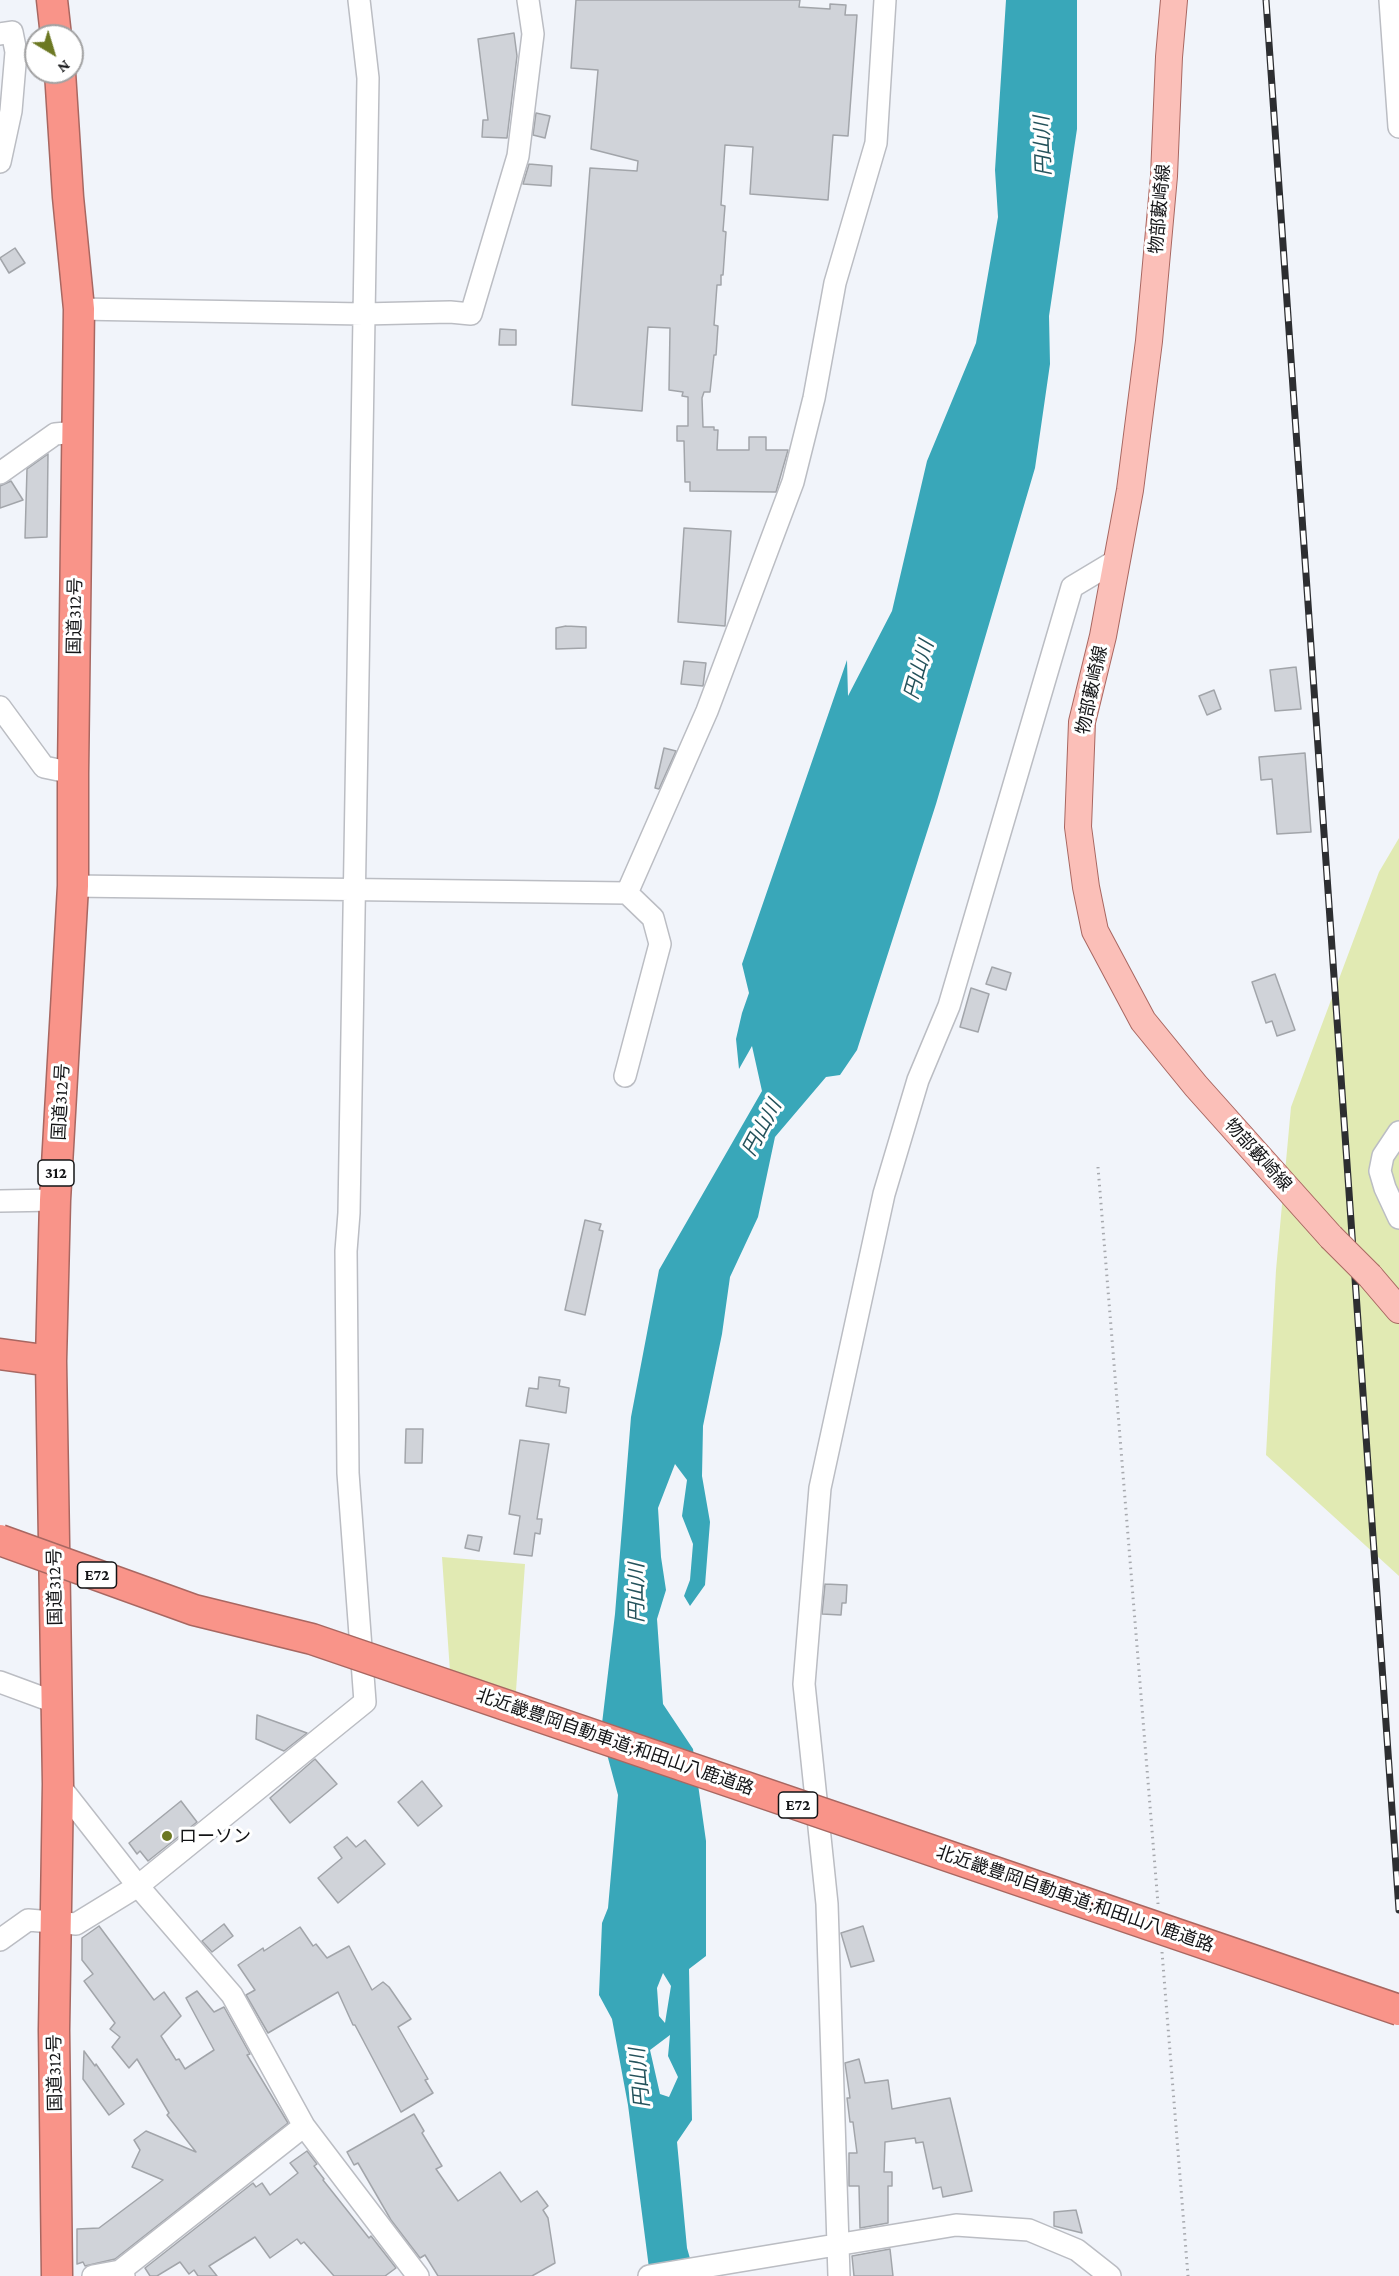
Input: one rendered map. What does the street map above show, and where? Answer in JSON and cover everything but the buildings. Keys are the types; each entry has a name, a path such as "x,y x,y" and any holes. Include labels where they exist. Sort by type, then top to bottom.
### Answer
{"highway":[{"path":"52,0 55,24"},
{"name":"国道312号","path":"57,2276 54,2030 58,1784 51,1361 55,1200 74,886 78,309 61,84"},
{"path":"0,1354 51,1361"},
{"path":"0,1368 51,1361"},
{"path":"0,1530 257,1610 312,1639"},
{"name":"北近畿豊岡自動車道;和田山八鹿道路","path":"0,1540 194,1610 312,1639 1399,2010"},
{"path":"0,1556 194,1610"}],"main road":[{"name":"物部藪崎線","path":"1174,0 1164,176 1149,341 1130,490 1103,636 1082,722 1078,827 1086,887 1095,931 1143,1021 1196,1086 1399,1310"}],"street":[{"path":"0,1940 28,1920 76,1924 138,1886 365,1702 348,1473 346,1251 349,1213 368,78 359,0"},
{"path":"78,309 471,314 518,156 533,34 528,0"},
{"path":"627,893 707,711 793,482 814,398 835,283 876,143 885,0"},
{"path":"1390,0 1399,127"},
{"path":"0,34 12,32 16,52 11,111 0,162"},
{"path":"0,473 55,434 77,432"},
{"path":"839,2276 827,1904 804,1684 820,1488 884,1194 918,1080 949,1005 1072,587 1117,560"},
{"path":"0,707 44,767 73,773"},
{"path":"74,886 627,893 653,918 660,944 625,1076"},
{"path":"1399,1132 1383,1156 1380,1171 1399,1218"},
{"path":"0,1201 55,1200"},
{"path":"0,1682 57,1703"},
{"path":"58,1784 138,1886 232,1995 304,2126 418,2276"},
{"path":"93,2276 122,2273 304,2126"},
{"path":"649,2276 956,2225 1029,2230 1077,2250 1104,2274"}],"path":[{"path":"1098,1167 1158,1906"},
{"path":"1161,1942 1188,2276"}],"green space":[{"path":"1399,838 1399,1576 1266,1455 1276,1270 1291,1107 1379,872"},
{"path":"442,1557 525,1564 515,1705 451,1686"}],"water":[{"name":"円山川","path":"1006,0 1077,0 1077,129 1049,316 1050,364 1035,468 936,804 857,1050 840,1075 826,1077 775,1137 758,1217 730,1277 722,1334 703,1426 702,1476 710,1522 705,1585 690,1606 684,1596 690,1580 693,1544 682,1516 687,1480 675,1464 658,1508 666,1590 657,1619 663,1704 693,1749 706,1841 706,1956 689,1969 692,2120 677,2142 687,2248 695,2276 650,2276 628,2105 612,2019 599,1995 602,1923 608,1908 618,1795 601,1732 615,1614 631,1417 659,1270 762,1091 752,1046 739,1069 736,1039 749,993 742,964 847,660 848,696 892,611 927,461 976,343 998,217 995,170","holes":["663,1973 671,1986 665,2023 659,2016 657,1988","670,2035 668,2056 678,2077 669,2097 660,2094 650,2050"]}],"railway":[{"path":"1266,0 1399,1910"}],"place":[{"name":"ローソン","path":"167,1836"}]}
